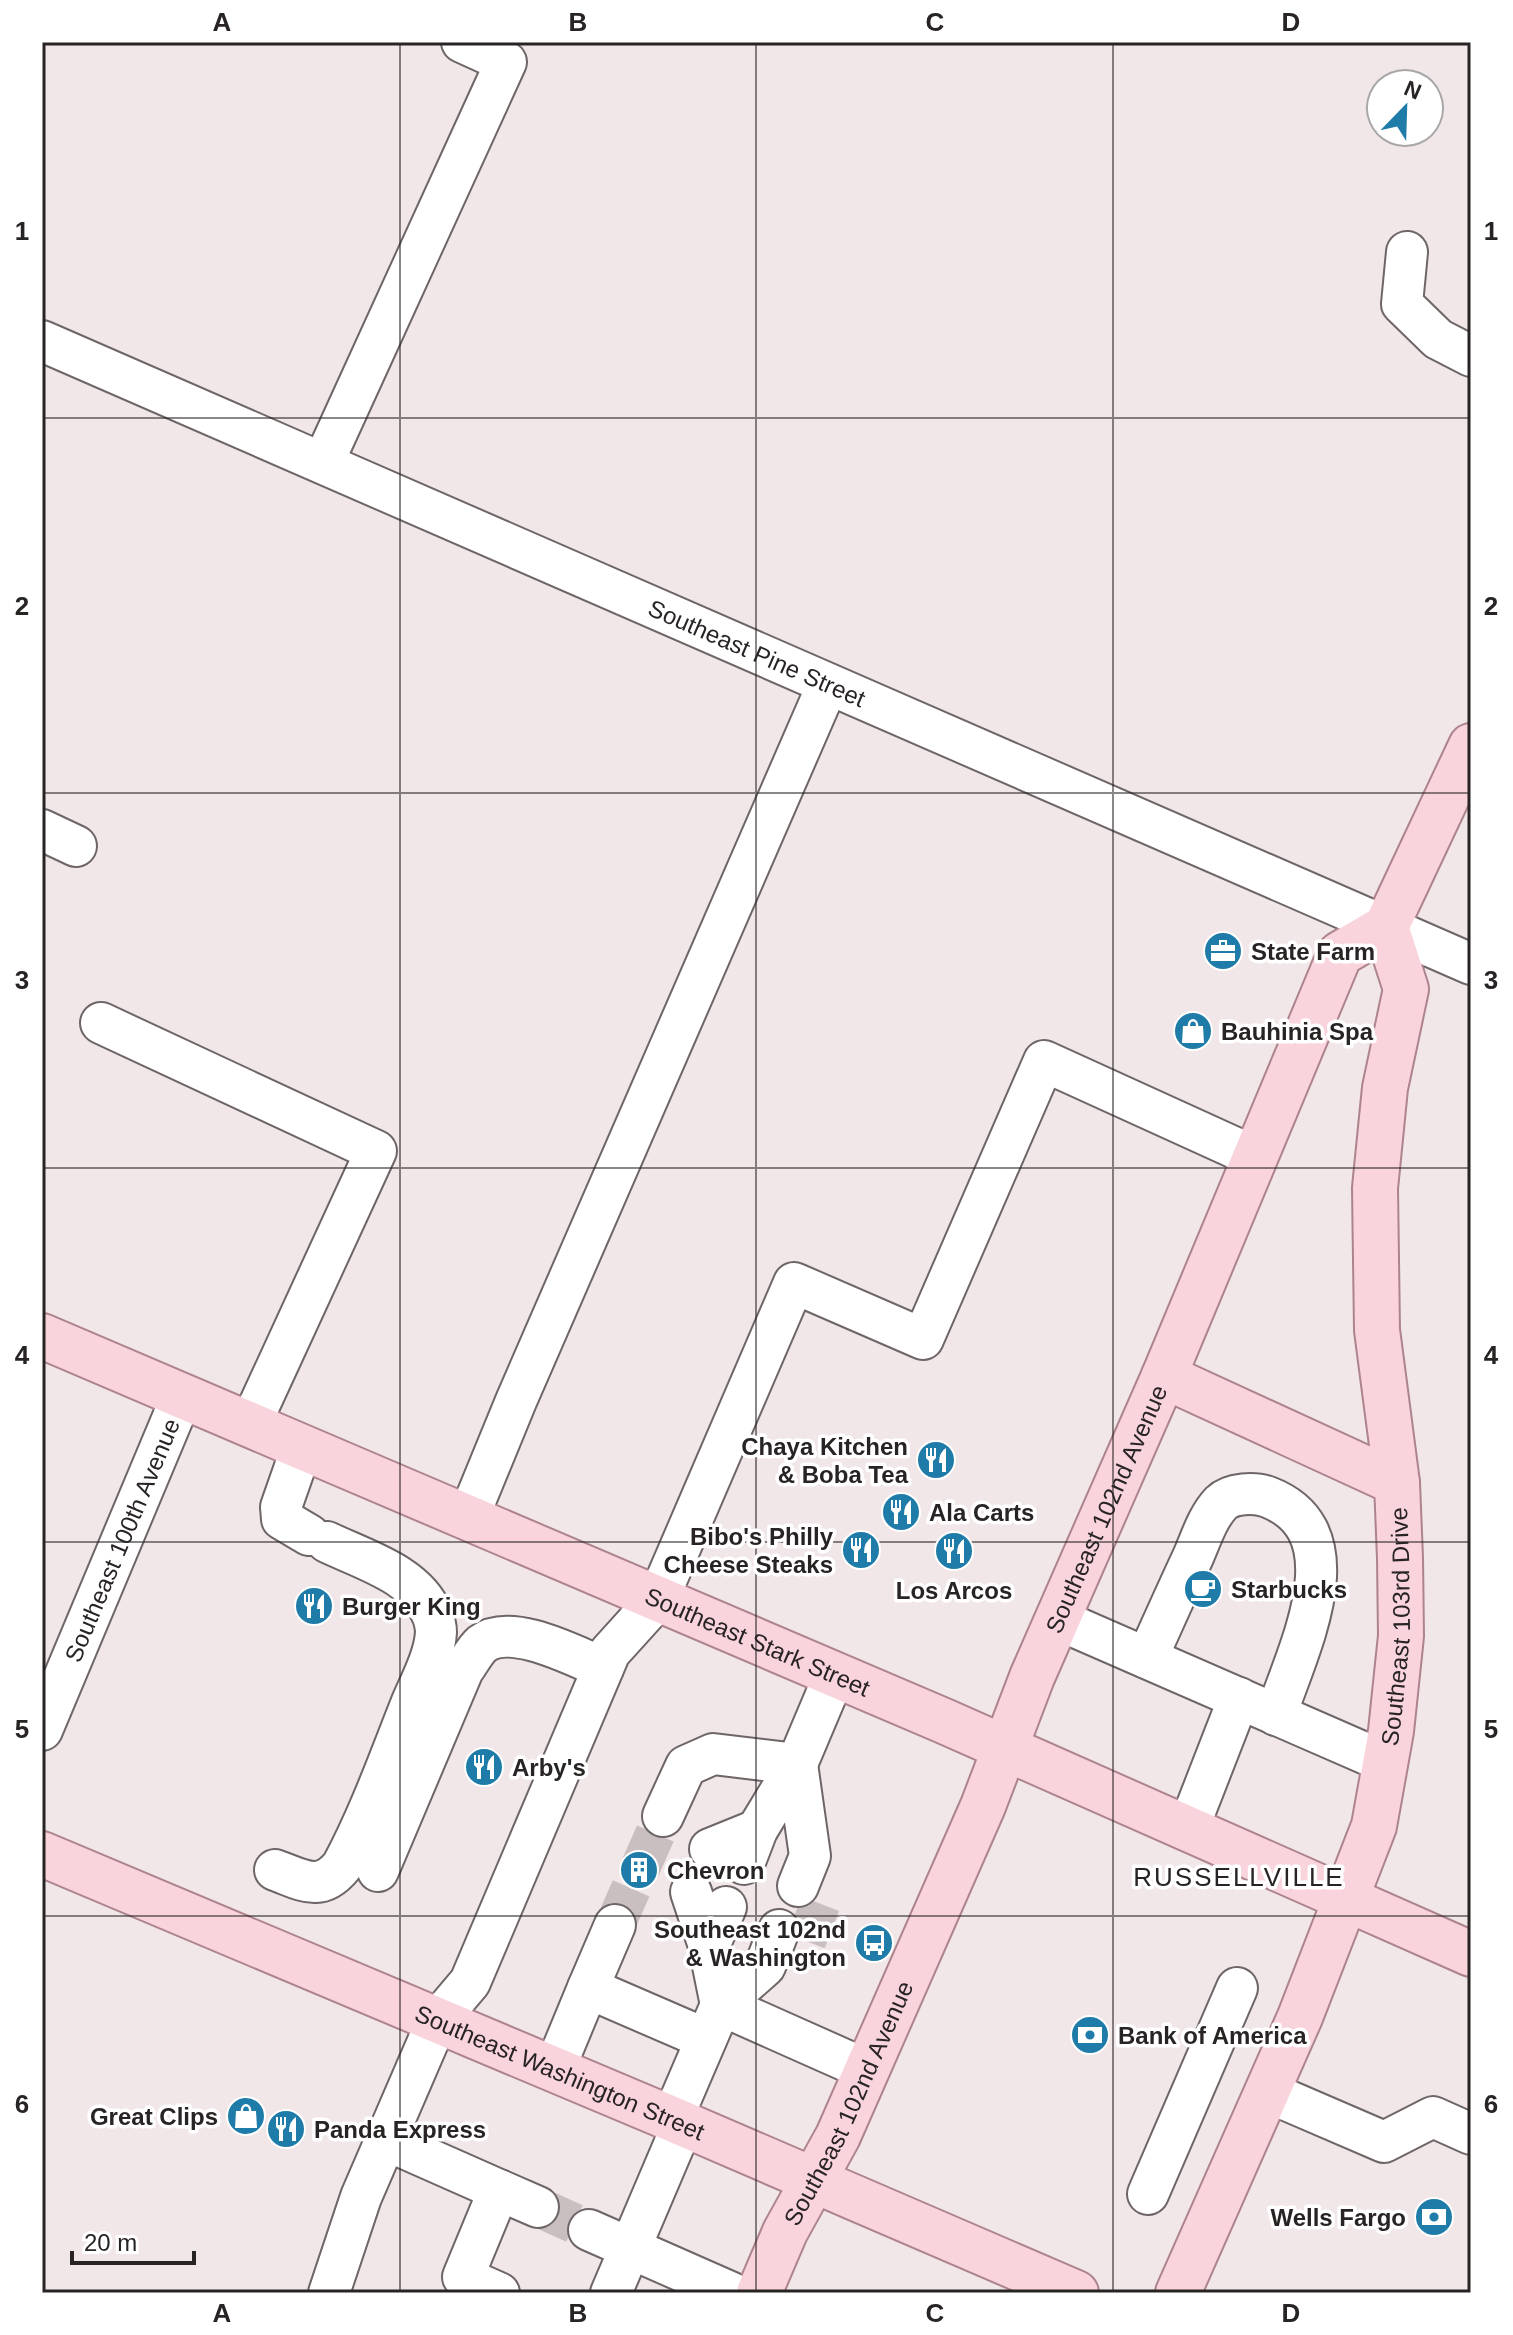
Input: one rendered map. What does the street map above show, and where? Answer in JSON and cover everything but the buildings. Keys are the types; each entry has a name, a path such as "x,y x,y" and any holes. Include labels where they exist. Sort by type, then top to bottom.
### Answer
{"main road":[{"path":"1386,927 1471,746"},
{"name":"Southeast 102nd Avenue","path":"759,2293 785,2232 838,2136 983,1806 1057,1619 1164,1376 1340,954 1386,927"},
{"name":"Southeast 103rd Drive","path":"1178,2293 1268,2092 1346,1899 1374,1826 1385,1762 1401,1636 1397,1483 1377,1330 1375,1188 1385,1088 1406,989 1386,927"},
{"name":"Southeast Stark Street","path":"42,1336 835,1674 1471,1954"},
{"path":"1164,1376 1397,1483"},
{"name":"Southeast Washington Street","path":"42,1854 814,2179 1076,2293"}],"street":[{"path":"323,463 506,62 462,42"},
{"path":"1407,252 1402,304 1438,339 1471,356"},
{"name":"Southeast Pine Street","path":"42,341 1471,964"},
{"path":"468,1518 828,684"},
{"path":"101,1023 376,1151 250,1425"},
{"path":"329,2293 361,2197 437,2021 470,1982 610,1652 658,1599 794,1283 923,1339 1044,1061 1255,1157"},
{"name":"Southeast 100th Avenue","path":"42,1730 182,1396"},
{"path":"275,1870 322,1883 333,1877 342,1866 400,1734 428,1663 436,1632 424,1599 410,1585 392,1573 282,1519 281,1507 302,1447"},
{"path":"1147,1658 1208,1523 1223,1501 1241,1495 1263,1495 1282,1503 1301,1517 1311,1535 1317,1560 1317,1581 1313,1605 1276,1715"},
{"path":"1057,1619 1385,1762"},
{"path":"378,1871 463,1670 483,1644 508,1636 546,1645 603,1668"},
{"path":"737,1847 797,1764 835,1674"},
{"path":"1188,1829 1239,1698"},
{"path":"663,1816 686,1766 713,1754 797,1764"},
{"path":"797,1764 810,1880"},
{"path":"708,1900 714,2022"},
{"path":"554,2070 615,1925"},
{"path":"611,2293 714,2022 784,1946"},
{"path":"588,1988 714,2022 867,2070"},
{"path":"1148,2194 1237,1988"},
{"path":"1268,2092 1384,2142 1433,2117 1471,2134"},
{"path":"386,2140 538,2207"},
{"path":"499,2190 463,2277 499,2293"},
{"path":"589,2230 732,2293"}],"tunnel":[{"path":"615,1925 663,1816"},
{"path":"806,1941 823,1897"},
{"path":"538,2207 589,2230"}],"place":[{"name":"State Farm","path":"1223,951"},
{"name":"Bauhinia Spa","path":"1193,1031"},
{"name":"Chaya Kitchen & Boba Tea","path":"936,1460"},
{"name":"Ala Carts","path":"901,1512"},
{"name":"Bibo's Philly Cheese Steaks","path":"861,1550"},
{"name":"Los Arcos","path":"954,1551"},
{"name":"Starbucks","path":"1203,1589"},
{"name":"Burger King","path":"314,1606"},
{"name":"Arby's","path":"484,1767"},
{"name":"Chevron","path":"639,1870"},
{"name":"Southeast 102nd & Washington","path":"874,1943"},
{"name":"Bank of America","path":"1090,2035"},
{"name":"Great Clips","path":"246,2116"},
{"name":"Panda Express","path":"286,2129"},
{"name":"Wells Fargo","path":"1434,2217"}],"district":[{"name":"RUSSELLVILLE","path":"1239,1877"}]}
